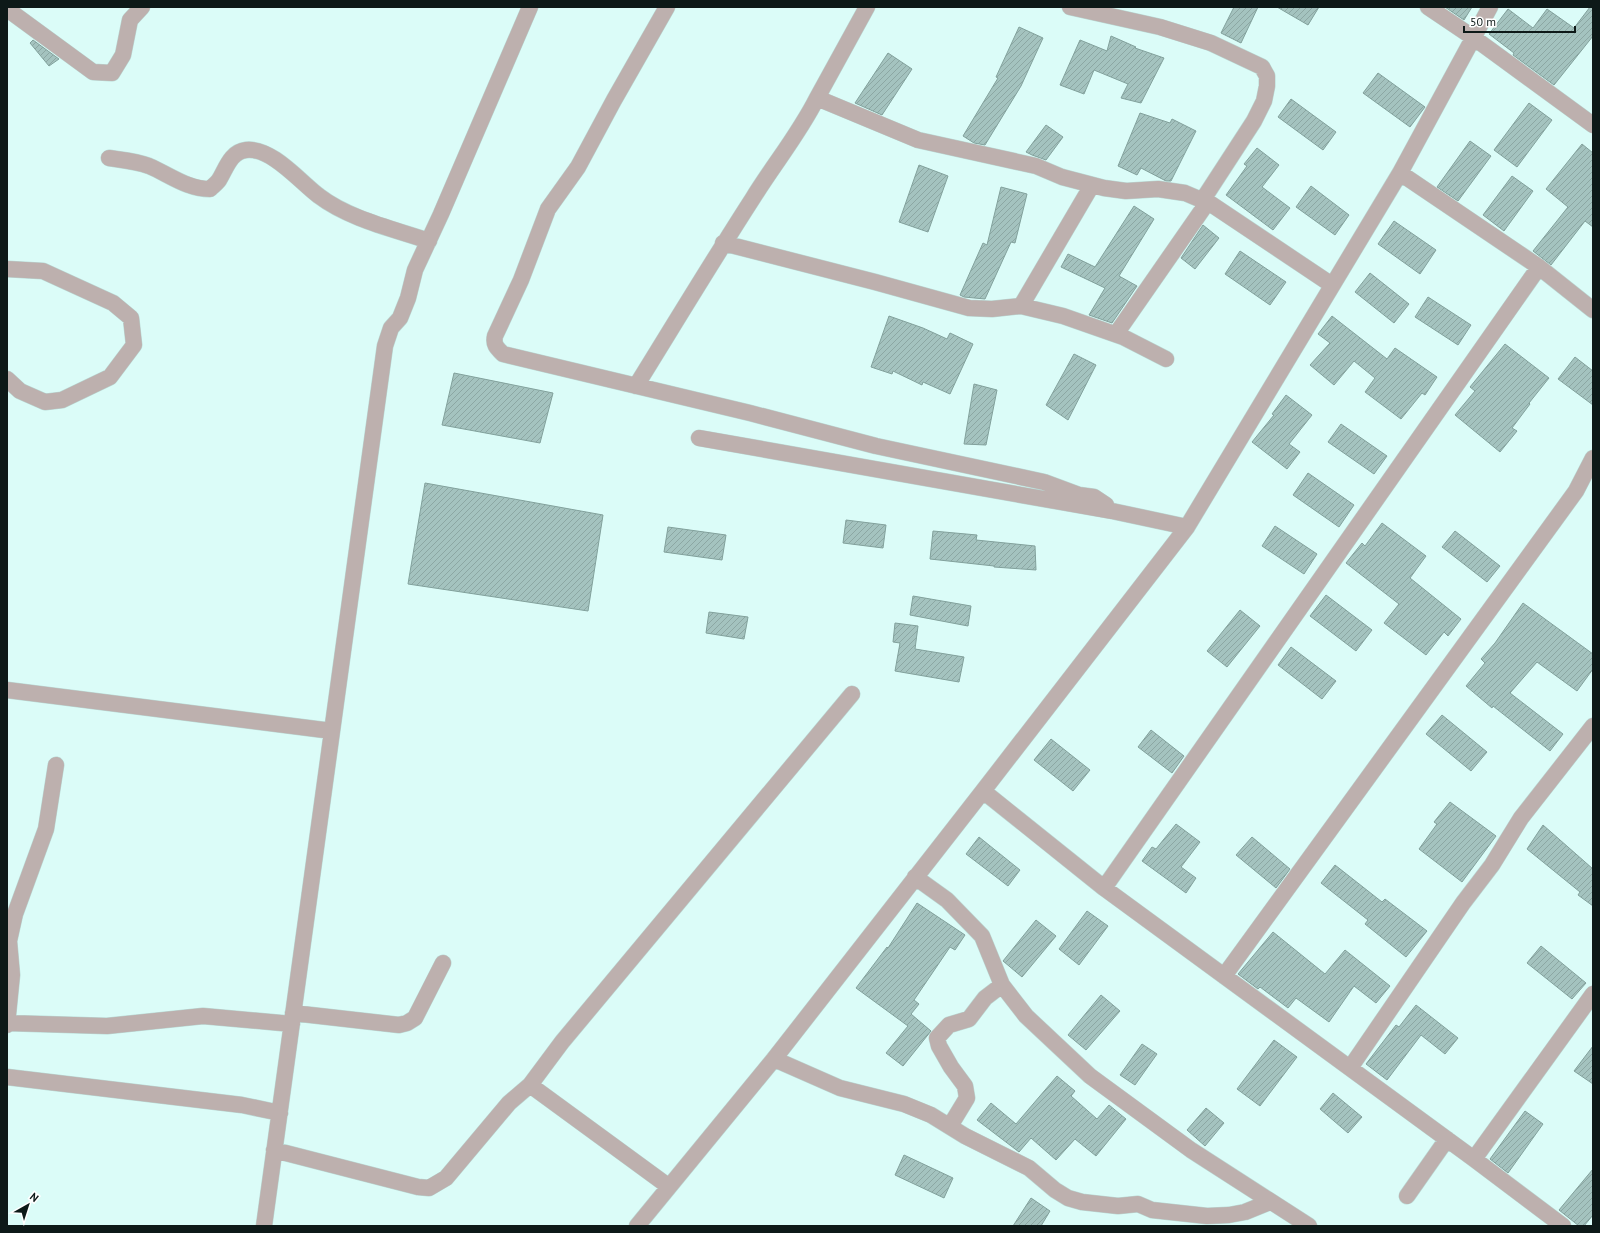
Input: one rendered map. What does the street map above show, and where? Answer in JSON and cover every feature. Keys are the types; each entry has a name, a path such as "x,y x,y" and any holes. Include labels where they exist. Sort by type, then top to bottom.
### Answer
{"street":[{"path":"7,9 93,72 112,73 123,55 130,20 142,7"},
{"path":"264,1226 385,346 391,328 400,318 408,298 415,270 530,7"},
{"path":"667,7 578,167 548,209 521,280 495,336 494,342 496,348 503,354 750,413 876,446 1044,482 1079,495 1094,497 1106,505 1108,510"},
{"path":"636,386 723,244 768,174 793,140 868,7"},
{"path":"1070,7 1168,29 1211,43 1262,67 1266,76 1267,86 1264,101 1254,121 1205,202 1116,334"},
{"path":"1428,7 1474,38 1593,124"},
{"path":"636,1226 774,1059 1187,527 1400,173 1490,7"},
{"path":"817,98 918,140 1036,166 1062,177 1092,185 1126,191 1158,189 1185,193 1205,202 1332,285"},
{"path":"109,158 125,160 148,166 186,185 200,189 210,189 219,181 228,162 236,155 246,150 256,151 269,156 282,164 320,197 338,207 363,219 429,240"},
{"path":"1400,173 1539,267 1593,310"},
{"path":"1020,306 1092,185"},
{"path":"723,244 875,282 969,308 992,309 1020,306 1063,316 1116,334 1166,359"},
{"path":"1104,888 1539,267"},
{"path":"7,269 43,272 113,303 131,318 134,345 110,377 62,400 45,402 20,391 7,379"},
{"path":"699,438 1108,510 1187,527"},
{"path":"1224,976 1576,491 1593,458"},
{"path":"7,690 332,732"},
{"path":"274,1150 418,1187 429,1188 446,1178 510,1103 530,1085 562,1042 852,694"},
{"path":"1350,1068 1463,903 1492,865 1521,818 1593,726"},
{"path":"56,765 46,829 11,917 9,941 12,975 7,1024 107,1026 203,1016 292,1018 398,1025 407,1023 415,1018 443,963"},
{"path":"983,791 1104,888 1447,1139 1563,1226"},
{"path":"915,877 947,900 982,936 1002,985 1026,1016 1090,1076 1191,1150 1309,1226"},
{"path":"950,1126 967,1098 965,1086 951,1067 939,1046 937,1038 949,1025 969,1019 986,998 1002,985"},
{"path":"1474,1159 1593,994"},
{"path":"774,1059 840,1088 904,1104 931,1116 965,1136 1029,1168 1055,1190 1068,1198 1082,1202 1118,1206 1138,1204 1152,1210 1207,1216 1229,1215 1245,1212 1270,1202"},
{"path":"7,1077 242,1105 280,1113"},
{"path":"530,1085 668,1186"},
{"path":"1407,1196 1447,1139"}],"building":[{"path":"1234,7 1258,7 1241,43 1221,33"},
{"path":"1277,7 1319,7 1308,25"},
{"path":"1445,7 1472,7 1464,20"},
{"path":"1590,7 1593,7 1593,36 1554,85 1513,55 1514,53 1489,34 1508,9 1533,28 1547,9 1574,28"},
{"path":"1019,27 1043,38 1021,86 985,145 974,143 963,136 998,78 996,77"},
{"path":"1111,36 1136,47 1135,48 1164,58 1141,103 1121,98 1128,84 1094,70 1084,94 1060,85 1080,40 1107,51"},
{"path":"33,40 59,59 49,66 30,43"},
{"path":"888,53 912,69 882,115 855,103"},
{"path":"1378,73 1425,107 1410,127 1363,93"},
{"path":"1291,99 1336,132 1323,150 1278,117"},
{"path":"1529,103 1552,120 1517,167 1494,150"},
{"path":"1140,113 1170,123 1172,119 1196,131 1171,181 1166,181 1141,168 1137,175 1118,166"},
{"path":"1046,125 1063,137 1046,160 1026,152"},
{"path":"1470,141 1491,156 1458,201 1437,187"},
{"path":"1582,144 1593,153 1593,227 1585,221 1551,265 1533,251 1568,207 1546,189"},
{"path":"1257,148 1279,165 1262,187 1290,208 1273,230 1226,195 1247,166 1244,164"},
{"path":"919,165 948,176 928,232 899,222"},
{"path":"1512,176 1533,191 1504,231 1483,215"},
{"path":"1311,186 1349,215 1335,235 1296,207"},
{"path":"1001,187 1027,194 1015,243 1011,242 985,299 964,297 960,295 983,243 987,245"},
{"path":"1134,206 1154,219 1119,276 1137,286 1112,323 1089,315 1105,288 1061,267 1068,254 1095,267"},
{"path":"1394,221 1436,250 1420,274 1378,244"},
{"path":"1203,225 1219,238 1195,269 1181,258"},
{"path":"1240,251 1286,282 1270,305 1225,274"},
{"path":"1370,273 1409,304 1394,323 1355,292"},
{"path":"1428,297 1471,325 1458,345 1415,317"},
{"path":"889,316 923,328 947,339 950,333 973,344 950,394 923,382 922,385 893,371 892,374 871,367"},
{"path":"1332,316 1387,359 1395,348 1437,377 1425,395 1422,393 1401,419 1365,392 1375,378 1354,361 1334,385 1310,365 1330,343 1318,334"},
{"path":"1505,344 1549,378 1529,403 1530,404 1512,428 1517,431 1500,452 1455,415 1475,391 1470,387"},
{"path":"1074,354 1096,365 1068,420 1046,405"},
{"path":"1575,357 1593,371 1593,405 1558,379"},
{"path":"454,373 553,393 540,443 442,425"},
{"path":"974,384 997,390 986,445 964,444"},
{"path":"1286,395 1312,415 1289,444 1300,452 1287,469 1252,442 1274,415 1272,414"},
{"path":"1341,424 1387,456 1374,474 1328,442"},
{"path":"1308,473 1354,505 1339,527 1293,495"},
{"path":"425,483 603,515 588,611 408,584"},
{"path":"846,520 886,525 883,548 843,543"},
{"path":"1382,523 1426,556 1410,578 1461,619 1448,636 1444,632 1426,655 1384,623 1399,604 1346,563 1362,543 1365,546"},
{"path":"1275,526 1317,554 1304,574 1262,546"},
{"path":"668,527 726,535 722,560 664,552"},
{"path":"933,531 977,535 976,540 1035,546 1036,570 994,567 930,559"},
{"path":"1455,531 1500,566 1487,582 1442,547"},
{"path":"1326,595 1372,630 1356,651 1310,616"},
{"path":"913,596 971,606 968,626 910,615"},
{"path":"1523,603 1593,654 1593,669 1577,691 1537,662 1510,693 1563,734 1550,751 1493,706 1492,708 1466,686 1485,663 1481,659 1495,643"},
{"path":"1240,610 1260,626 1227,667 1207,651"},
{"path":"709,612 748,617 744,639 706,633"},
{"path":"895,623 918,626 915,649 964,657 959,682 895,671 900,643 893,642"},
{"path":"1291,647 1336,681 1322,699 1278,665"},
{"path":"1442,715 1487,752 1471,771 1426,734"},
{"path":"1151,730 1184,756 1172,773 1138,747"},
{"path":"1051,739 1090,770 1073,791 1034,760"},
{"path":"1450,802 1496,836 1462,882 1419,849 1437,824 1434,822"},
{"path":"1176,824 1200,842 1181,867 1196,878 1186,893 1142,861 1152,847 1156,849"},
{"path":"1543,825 1593,869 1593,906 1578,895 1580,892 1527,849"},
{"path":"979,837 1020,870 1008,886 966,854"},
{"path":"1252,837 1290,869 1276,888 1236,855"},
{"path":"1335,865 1382,902 1385,899 1427,931 1406,957 1365,924 1368,920 1321,883"},
{"path":"917,903 965,935 955,950 950,947 914,1000 919,1004 911,1014 931,1031 903,1066 886,1053 908,1026 856,988 887,947 888,948"},
{"path":"1087,911 1108,926 1079,965 1059,949"},
{"path":"1036,920 1056,936 1022,977 1003,961"},
{"path":"1273,932 1325,974 1345,950 1390,986 1376,1003 1354,986 1329,1022 1296,998 1288,1008 1260,987 1258,989 1238,974"},
{"path":"1541,946 1586,983 1572,999 1527,963"},
{"path":"1101,995 1120,1011 1086,1050 1068,1035"},
{"path":"1416,1005 1458,1038 1445,1054 1421,1035 1387,1080 1366,1064 1396,1025 1399,1027"},
{"path":"1274,1040 1297,1057 1260,1106 1237,1089"},
{"path":"1142,1044 1157,1054 1135,1085 1120,1075"},
{"path":"1593,1046 1593,1084 1574,1071"},
{"path":"1057,1076 1075,1091 1071,1096 1097,1119 1109,1105 1126,1119 1096,1156 1075,1139 1056,1160 1031,1138 1019,1152 977,1120 991,1103 1016,1124"},
{"path":"1333,1093 1362,1117 1348,1133 1320,1109"},
{"path":"1206,1108 1224,1123 1205,1146 1187,1130"},
{"path":"1525,1111 1543,1124 1508,1173 1490,1159"},
{"path":"904,1155 953,1178 944,1198 895,1175"},
{"path":"1593,1169 1593,1215 1584,1226 1579,1226 1559,1210"},
{"path":"1031,1198 1050,1211 1041,1226 1013,1226"}]}
